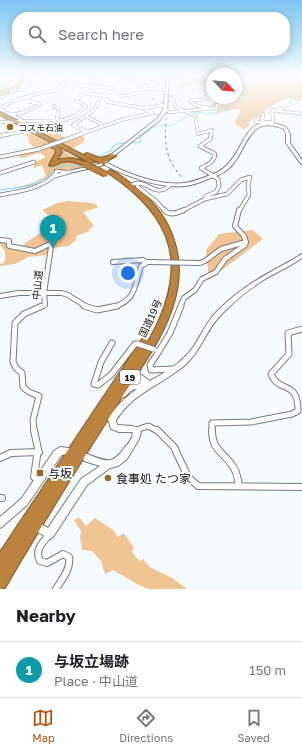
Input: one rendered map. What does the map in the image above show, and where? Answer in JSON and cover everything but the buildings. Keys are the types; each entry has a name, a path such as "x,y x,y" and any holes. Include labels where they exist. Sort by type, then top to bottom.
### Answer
{"highway":[{"name":"19","path":"2,113 90,164 104,163"},
{"name":"19","path":"17,121 28,131 36,133 58,150 59,153 52,165"},
{"path":"90,164 113,156"},
{"name":"19","path":"52,165 67,159 90,164 110,171"},
{"path":"52,165 51,168 56,174"},
{"name":"国道19号","path":"0,583 114,400 136,368 164,317 173,291 176,265 173,245 164,221 152,204 131,184 110,171"},
{"name":"国道19号","path":"0,563 145,343 160,315 167,292 170,270 170,255 164,232 148,206 131,184"}],"street":[{"path":"10,103 0,109 2,113 11,115 25,112 40,104 38,103"},
{"path":"0,119 0,122 72,118 85,109 85,105 82,103"},
{"path":"86,131 72,125 87,117 97,108 99,103"},
{"path":"117,103 143,108 164,106"},
{"path":"160,103 169,112 216,108 217,105"},
{"path":"174,103 175,106 196,117 198,134 212,130 210,139 200,146 215,154 215,159 201,168 203,171 218,179 218,190 206,196 205,199"},
{"path":"193,103 197,106 208,107"},
{"path":"278,110 293,103"},
{"path":"54,106 58,109 57,120"},
{"path":"0,195 18,192 39,184 56,174 69,172 90,164 104,163 159,119 164,106"},
{"path":"192,110 208,107"},
{"path":"0,157 39,149 86,131 136,116 148,116 153,113 143,108"},
{"path":"90,164 102,166 110,171 170,185 189,184 213,176 227,168 254,128 261,123 273,122 272,110 302,114"},
{"path":"261,123 263,114"},
{"path":"11,115 17,121"},
{"path":"87,117 101,124 102,126"},
{"path":"259,117 256,120 261,123 274,124 285,128 288,134 288,143 302,163"},
{"path":"0,136 28,131"},
{"path":"110,171 110,162 113,156"},
{"path":"0,173 34,162"},
{"path":"104,163 110,171"},
{"path":"131,184 137,185 157,202 167,213 176,213 205,199 230,192 236,184 250,177 248,184 249,195 240,208 235,226 244,236 246,242"},
{"path":"131,184 159,191 165,190 170,185"},
{"name":"中山道","path":"0,240 9,241 9,246 29,251 41,250 49,244 52,246 44,292 45,306 24,314 16,320 14,326 15,343 13,356 15,366 23,375 22,381 25,388 31,393 39,396 40,402 35,414 33,426 39,452 34,477 38,482"},
{"path":"113,262 144,260 147,262 200,263 218,251 231,245 246,242"},
{"path":"174,369 168,368 156,371 151,370 150,366 156,350 170,333 184,298 195,290 202,279 216,272 225,259 245,245 246,242"},
{"path":"302,256 266,276 232,302 214,320 196,350 174,369 127,400 119,408 112,419 112,424 116,428 130,428 136,430 147,426 153,427 162,434 174,446 179,455 184,472 191,483 198,486 302,487"},
{"path":"0,296 44,292 69,294 81,306 97,310 107,309 124,302 132,294 140,267 147,262"},
{"path":"239,486 238,471 214,445 212,423 251,422 292,414 298,411 300,404 298,394 293,389 274,382 271,374 275,367 286,360 290,354 291,348 288,333 302,329"},
{"path":"112,343 103,356 94,384 98,385 111,375 135,344 156,350"},
{"path":"136,368 137,375 148,385"},
{"path":"114,400 120,398 130,387 148,385"},
{"path":"56,589 66,572 70,560 69,557 61,554 47,563 40,561 37,554 38,550 84,482 108,465 118,463 125,456 136,438 136,430"},
{"path":"0,523 20,506 57,454 60,451 66,451"},
{"path":"0,458 11,453 39,452"},
{"path":"87,458 108,465"},
{"path":"20,506 34,513"},
{"path":"35,526 50,534"}],"shaded area":[{"path":"276,103 249,122 249,126 244,129 238,126 235,122 241,110 237,109 214,114 221,104"},
{"path":"212,104 217,104 214,108 211,106"},
{"path":"40,131 58,134 69,140 81,135 85,138 83,143 65,152 79,160 77,162 87,168 53,172 52,175 30,186 13,189 33,183 46,176 42,165 33,168 36,162 46,157 40,153 21,158 18,156 38,150 29,143 27,134"},
{"path":"68,201 97,205 97,208 83,212 94,226 89,229 90,231 76,236 76,240 69,246 49,248 46,255 28,257 15,264 0,266 0,264 4,263 5,255 0,242 21,246 45,230 50,231 60,224 42,210 57,203"},
{"path":"253,230 263,239 209,280 206,250 219,234"},
{"path":"79,517 86,526 95,518 113,530 118,537 124,533 134,548 132,552 139,561 143,559 150,567 172,578 187,589 148,589 113,570 105,574 101,561 92,551 82,550 80,537 81,531 74,520"}],"waterway":[{"path":"132,143 140,142 141,139 139,138 155,126 173,125 190,114 197,112 211,114 229,109 227,103"},
{"path":"98,157 112,150 112,147 117,144 125,143"},
{"path":"56,168 63,165 86,166"},
{"path":"0,190 37,183 49,177 50,171"}],"railway":[{"path":"169,103 165,135 166,144 170,161 182,178"}],"place":[{"name":"コスモ石油","path":"10,127"},
{"name":"与坂立場跡","path":"53,248"},
{"name":"与坂","path":"40,473"},
{"name":"食事処 たつ家","path":"108,478"}]}
